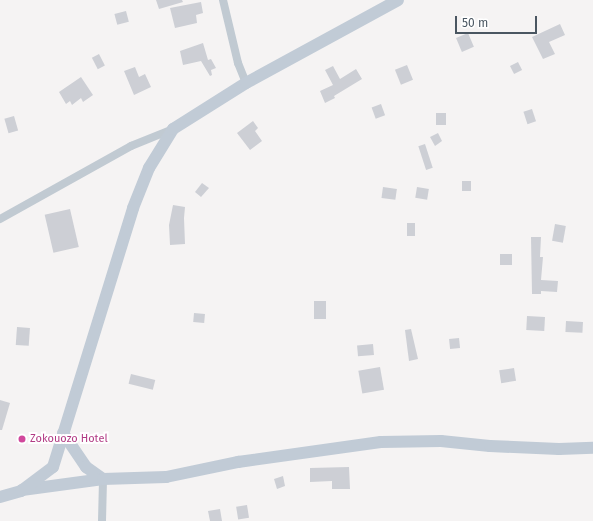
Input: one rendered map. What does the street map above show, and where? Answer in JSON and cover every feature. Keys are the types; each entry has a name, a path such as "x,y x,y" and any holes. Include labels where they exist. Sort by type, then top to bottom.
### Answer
{"main road":[{"path":"21,491 53,467 133,208 148,168 173,129 246,83 398,0"},
{"path":"63,433 86,467 103,479"},
{"path":"0,498 21,491 103,479 166,477 238,462 381,442 441,441 490,446 559,449 593,448"}],"street":[{"path":"223,0 238,63 246,83"},
{"path":"0,219 131,146 173,129"},
{"path":"102,521 103,479"}],"building":[{"path":"156,0 182,0 183,2 159,9"},
{"path":"201,2 203,13 196,15 197,23 175,28 170,8"},
{"path":"126,11 129,22 117,25 114,14"},
{"path":"560,24 565,35 549,42 555,54 543,59 532,37"},
{"path":"468,33 474,47 462,52 456,38"},
{"path":"203,43 208,60 211,59 216,68 211,70 212,75 210,76 201,61 183,65 180,51"},
{"path":"99,54 105,66 98,69 92,58"},
{"path":"518,62 522,70 514,74 510,66"},
{"path":"407,65 413,80 401,85 395,70"},
{"path":"333,66 340,79 356,69 362,79 334,96 335,98 325,103 320,91 333,85 325,70"},
{"path":"135,67 139,77 145,74 151,87 134,95 124,71"},
{"path":"81,77 93,95 83,102 81,98 72,105 70,101 66,104 59,92"},
{"path":"381,104 385,115 376,119 372,107"},
{"path":"532,109 536,121 527,124 523,112"},
{"path":"436,113 446,113 446,125 436,125"},
{"path":"14,116 18,130 9,133 4,119"},
{"path":"253,121 258,128 255,131 262,141 250,150 237,133"},
{"path":"438,133 442,141 435,146 430,137"},
{"path":"425,144 433,168 426,170 418,146"},
{"path":"462,181 471,181 471,191 462,191"},
{"path":"202,183 209,188 201,197 195,192"},
{"path":"383,187 397,189 395,200 381,198"},
{"path":"417,187 429,189 427,200 415,198"},
{"path":"173,205 185,207 185,244 170,245 169,225"},
{"path":"70,209 79,247 53,253 45,215"},
{"path":"407,223 415,223 415,236 407,236"},
{"path":"555,224 566,226 563,243 552,241"},
{"path":"531,237 541,237 540,257 543,257 541,280 558,281 557,292 541,291 541,294 532,294"},
{"path":"500,254 512,254 512,265 500,265"},
{"path":"314,301 326,301 326,319 314,319"},
{"path":"194,313 205,314 204,323 193,322"},
{"path":"527,316 545,317 544,331 526,330"},
{"path":"566,321 583,322 582,333 565,332"},
{"path":"17,327 30,328 29,346 16,345"},
{"path":"411,329 418,359 409,361 405,330"},
{"path":"459,338 460,348 450,349 449,339"},
{"path":"373,344 374,355 358,356 357,345"},
{"path":"380,367 384,390 362,393 358,371"},
{"path":"514,368 516,381 501,383 499,370"},
{"path":"131,374 155,380 153,390 129,384"},
{"path":"0,400 10,403 2,430 0,430"},
{"path":"349,467 350,489 332,489 332,481 310,482 310,468"},
{"path":"283,476 285,486 277,489 274,479"},
{"path":"247,505 249,518 238,520 236,507"},
{"path":"220,509 222,521 210,521 208,511"}],"place":[{"name":"Zokouozo Hotel","path":"22,439"}]}
